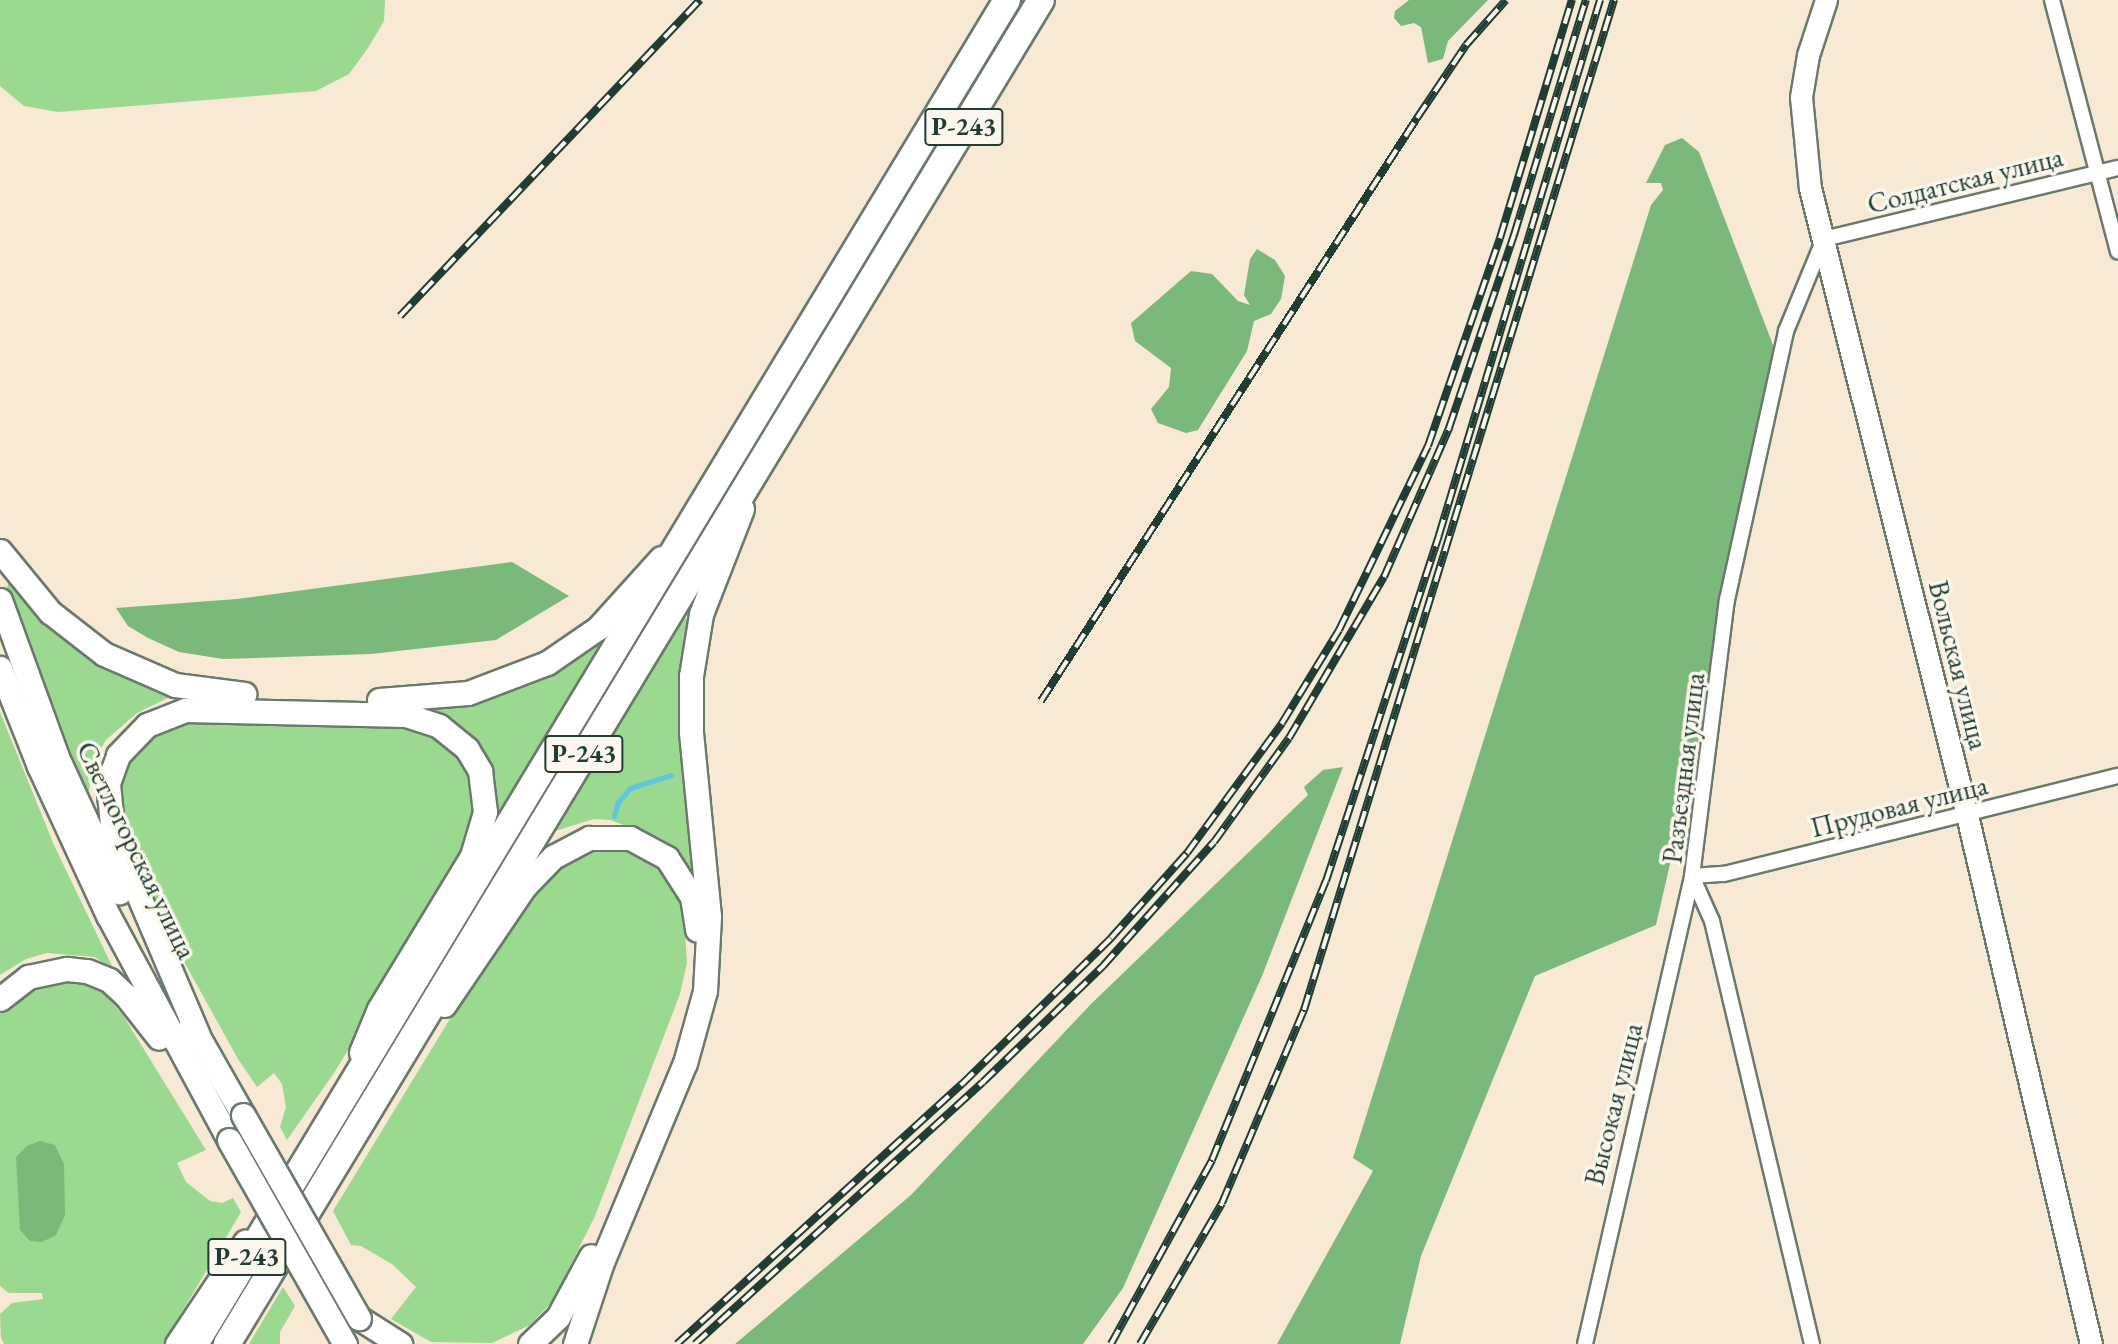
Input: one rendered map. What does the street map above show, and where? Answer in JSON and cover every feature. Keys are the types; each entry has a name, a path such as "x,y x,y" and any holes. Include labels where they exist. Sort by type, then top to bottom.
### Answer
{"highway":[{"name":"Р-243","path":"195,1344 1007,0"},
{"name":"Р-243","path":"227,1344 766,449 1041,0"}],"main road":[{"path":"575,1344 602,1262 676,1087 699,1015 709,916 691,732 693,653 706,599 766,449"},
{"path":"0,551 50,612 77,635 156,678 222,693 415,700 493,686 568,650 598,628 684,533"},
{"name":"Светлогорская улица","path":"0,600 24,673 90,834 198,1035 359,1318"},
{"name":"Светлогорская улица","path":"0,668 39,766 108,915 229,1140"},
{"path":"198,1035 113,836 107,783 126,743 159,718 198,709 369,712 406,715 439,726 467,749 480,772 486,799 482,827 466,866 379,1009 339,1105"},
{"path":"401,1059 468,973 525,886 554,856 589,838 616,835 643,843 676,868 692,897 697,931 693,992 682,1035 578,1283 558,1317 530,1344"},
{"path":"0,999 28,977 47,971 87,971 109,981 144,1016 229,1140 345,1344"},
{"path":"177,1344 219,1276 299,1170"},
{"path":"359,1318 373,1344"},
{"path":"359,1318 400,1344"}],"street":[{"name":"Вольская улица","path":"1826,0 1808,55 1801,116 1810,188 1967,815 2091,1344"},
{"path":"2052,0 2118,252"},
{"name":"Солдатская улица","path":"1824,239 2118,168"},
{"name":"Разъездная улица","path":"1812,1344 1712,922 1692,876 1718,699 1727,600 1786,331 1824,239"},
{"name":"Прудовая улица","path":"1692,876 1724,874 2118,776"},
{"name":"Высокая улица","path":"1585,1344 1692,876"}],"green space":[{"path":"0,0 385,0 384,21 349,74 316,91 58,112 24,106 0,86"},
{"path":"1409,0 1488,0 1448,41 1443,59 1428,63 1421,27 1414,23 1401,26 1394,18 1395,11"},
{"path":"1682,138 1699,152 1783,371 1656,925 1535,976 1421,1256 1400,1344 1277,1344 1373,1171 1353,1158 1651,205 1663,190 1661,183 1646,183 1665,145"},
{"path":"1257,249 1275,260 1285,276 1281,299 1271,314 1254,321 1247,351 1198,430 1186,433 1158,423 1151,409 1169,387 1171,368 1135,341 1131,323 1191,271 1212,274 1238,301 1250,305 1244,295 1250,259"},
{"path":"512,562 569,596 496,640 371,654 223,659 179,652 148,638 128,626 116,608 237,599"},
{"path":"11,580 176,694 137,713 106,740 94,760 88,797 7,586"},
{"path":"678,615 688,619 680,715 694,871 657,837 610,820 594,819 552,832"},
{"path":"598,645 603,646 503,810 497,810 494,778 482,752 472,737 435,712 434,706 547,674"},
{"path":"0,712 54,845 113,968 94,957 47,953 26,959 0,975"},
{"path":"178,719 412,725 451,743 474,783 473,828 448,885 334,1073 287,1140 280,1127 286,1107 282,1084 274,1073 257,1087 238,1059 122,850 111,792 137,740"},
{"path":"1343,767 1262,976 1123,1288 1083,1344 735,1344 911,1195 1091,1004 1308,795 1304,787 1323,770"},
{"path":"608,841 659,860 683,900 687,963 680,994 595,1216 552,1302 530,1325 492,1343 431,1342 391,1319 416,1287 392,1264 361,1246 351,1245 333,1211 529,889 548,867"},
{"path":"73,973 99,987 124,1017 206,1150 177,1163 186,1182 210,1201 222,1203 233,1198 241,1212 163,1344 4,1344 1,1338 0,1314 12,1303 43,1299 42,1293 9,1293 0,1286 0,1006 30,982"},
{"path":"40,1141 55,1145 64,1164 65,1215 56,1235 42,1242 30,1241 20,1230 16,1157 27,1146"},
{"path":"283,1287 295,1306 280,1332 280,1344 249,1344"}],"waterway":[{"path":"614,816 618,802 630,788 671,775"}],"railway":[{"path":"400,316 700,0"},
{"path":"1041,701 1417,118 1466,45 1506,0"},
{"path":"677,1344 962,1084 1111,938 1187,853 1282,723 1339,630 1428,446 1500,238 1572,0"},
{"path":"695,1344 983,1082 1103,966 1214,842 1289,738 1384,577 1449,428 1514,235 1586,0"},
{"path":"1111,1344 1212,1160 1326,881 1439,535 1600,0"},
{"path":"1140,1344 1222,1203 1304,1010 1614,0"}]}
